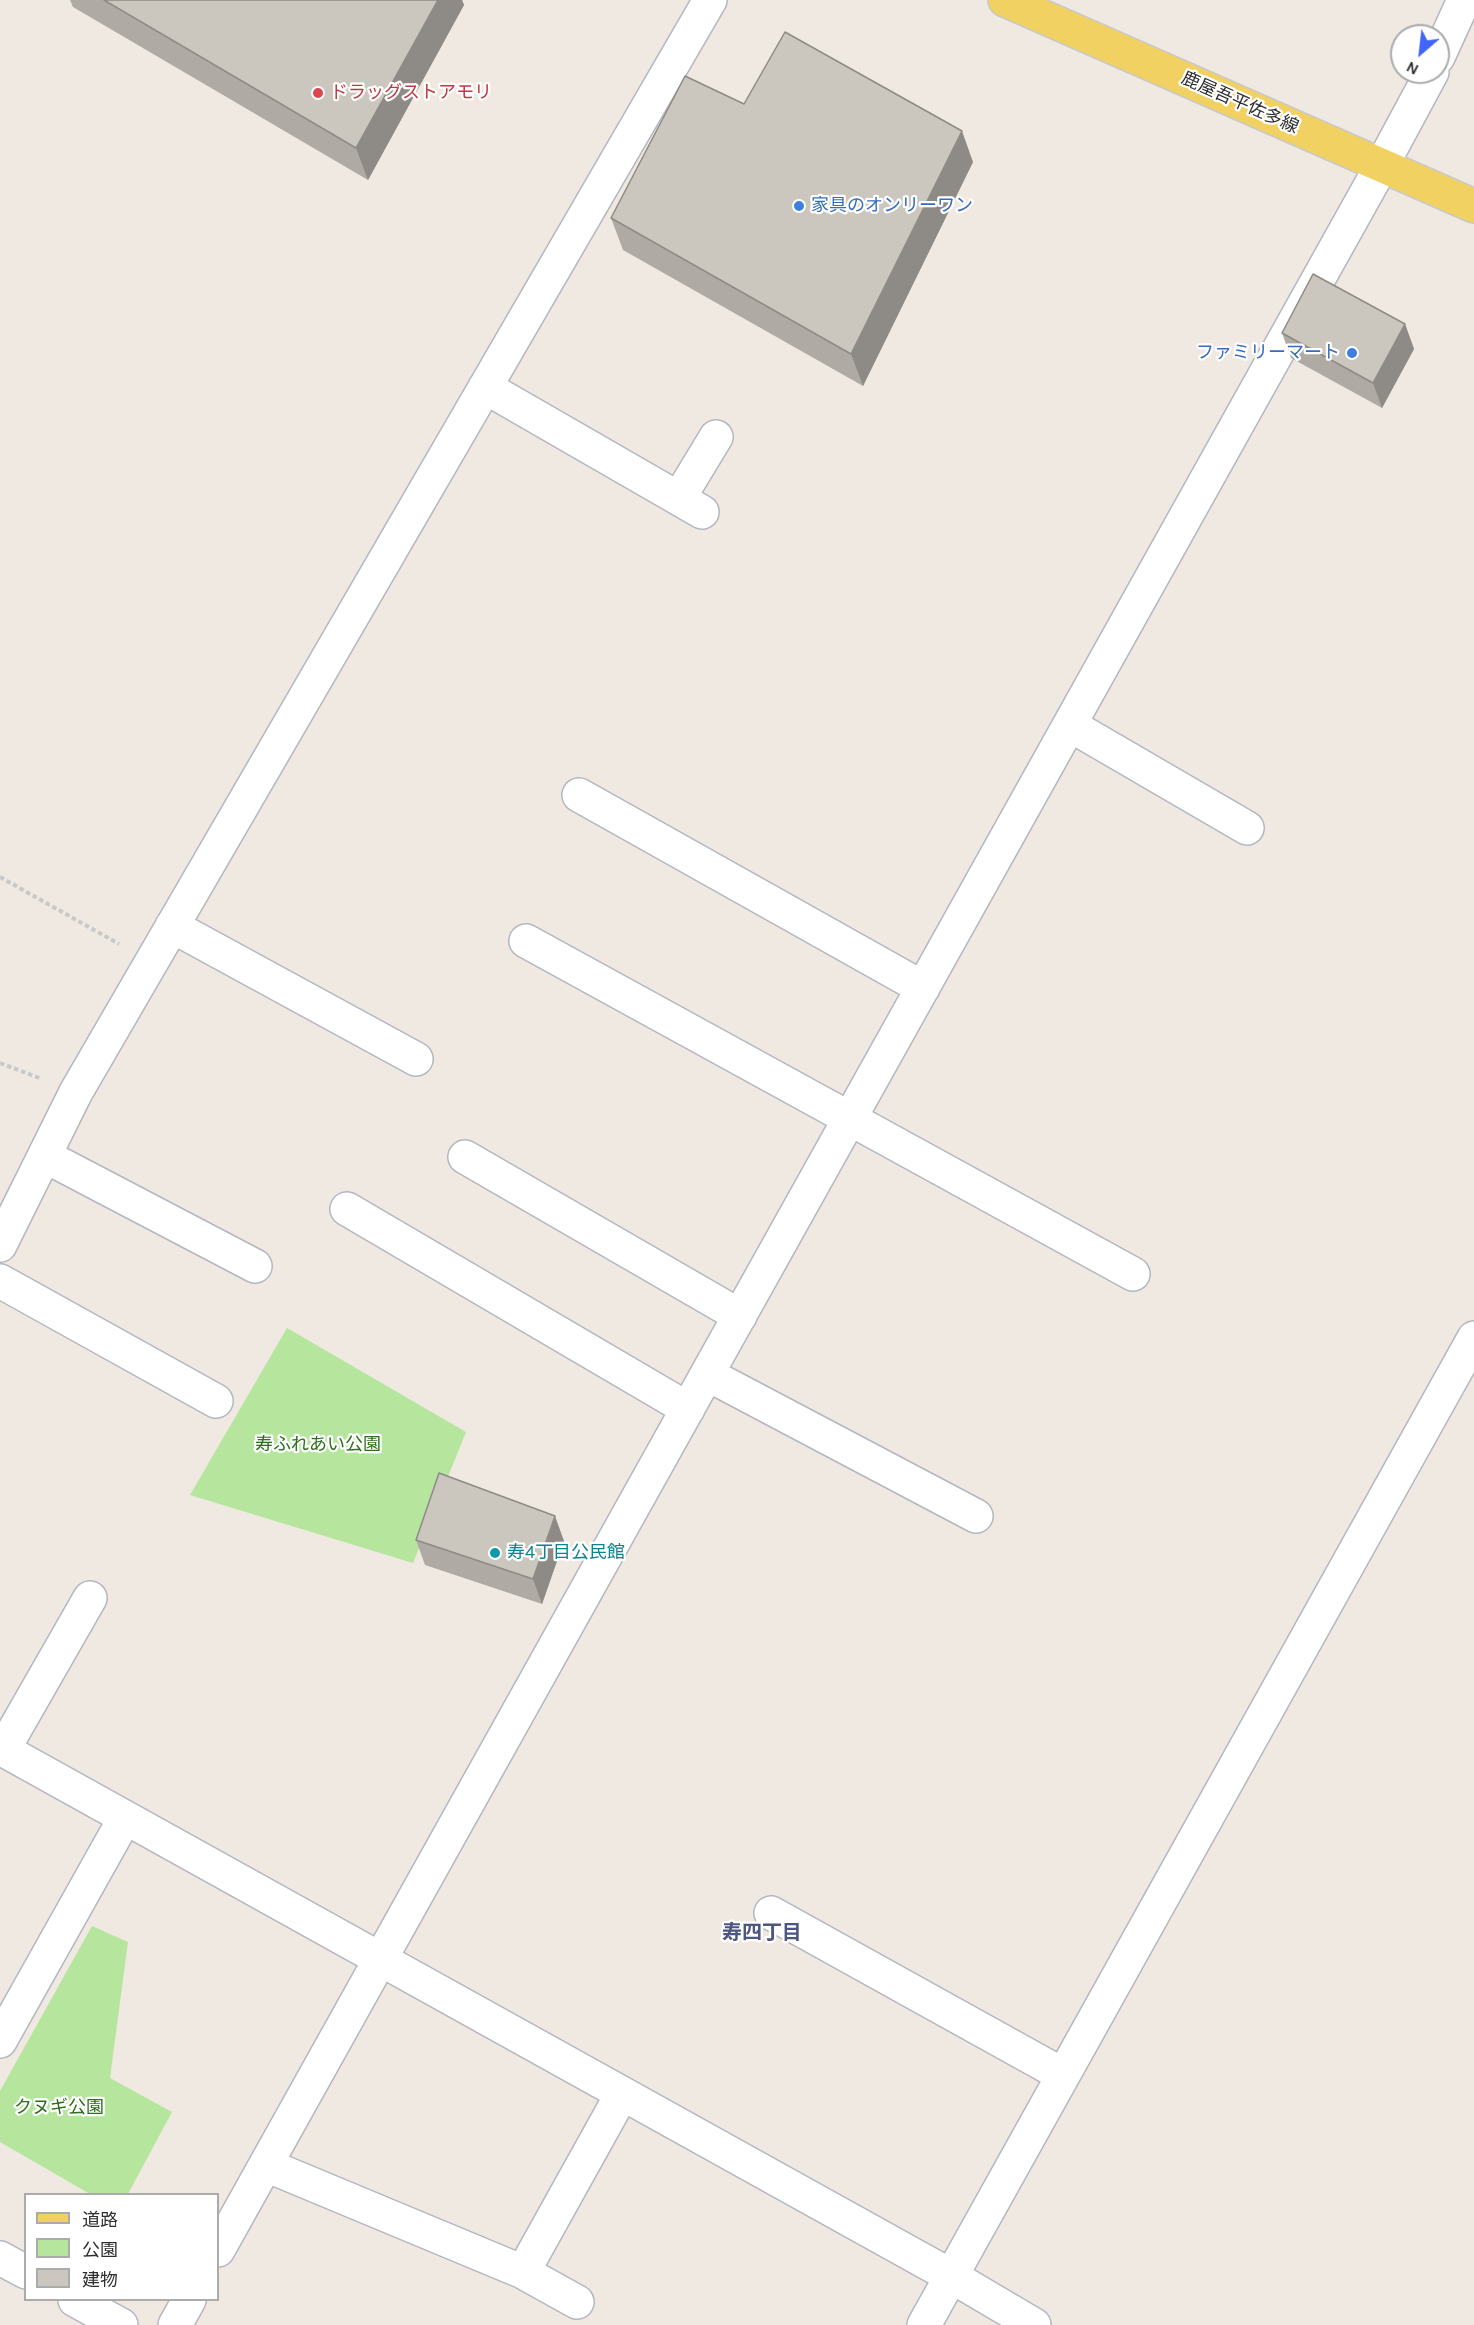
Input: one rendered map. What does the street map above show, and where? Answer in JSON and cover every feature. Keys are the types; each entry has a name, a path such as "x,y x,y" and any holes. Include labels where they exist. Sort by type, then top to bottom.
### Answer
{"main road":[{"name":"鹿屋吾平佐多線","path":"1005,0 1474,206"}],"street":[{"path":"0,1245 76,1092 710,0"},
{"path":"1450,31 1464,0"},
{"path":"219,2248 741,1316 1426,84"},
{"path":"485,387 690,505 716,437"},
{"path":"1070,725 1247,828"},
{"path":"579,795 923,988"},
{"path":"172,926 416,1059"},
{"path":"526,941 1133,1274"},
{"path":"45,1156 255,1266"},
{"path":"465,1157 741,1316"},
{"path":"347,1209 688,1409"},
{"path":"0,1281 216,1401"},
{"path":"924,2325 1474,1338"},
{"path":"707,1374 976,1516"},
{"path":"90,1598 2,1749 951,2276 1035,2325"},
{"path":"0,2042 9,2005 125,1818"},
{"path":"771,1913 1063,2075"},
{"path":"523,2272 622,2094"},
{"path":"266,2165 523,2272 577,2302"},
{"path":"0,2258 24,2271"},
{"path":"77,2301 121,2325"},
{"path":"175,2325 188,2301"}],"path":[{"path":"0,877 151,962"},
{"path":"0,1063 76,1092"}],"green space":[{"name":"寿ふれあい公園","path":"287,1328 466,1432 413,1563 190,1495"},
{"name":"クヌギ公園","path":"92,1926 128,1942 110,2078 172,2112 129,2193 88,2193 0,2142 0,2091"}],"building":[{"name":"ドラッグストアモリ","path":"104,0 438,0 356,148"},
{"name":"家具のオンリーワン","path":"785,32 962,131 851,354 611,218 685,76 744,104"},
{"path":"1313,274 1405,324 1373,383 1282,333"},
{"name":"寿4丁目公民館","path":"439,1473 555,1516 533,1579 416,1540"}],"place":[{"name":"ドラッグストアモリ","path":"318,93"},
{"name":"家具のオンリーワン","path":"799,206"},
{"name":"ファミリーマート","path":"1352,353"},
{"name":"寿4丁目公民館","path":"495,1553"}],"district":[{"name":"寿四丁目","path":"762,1933"}]}
